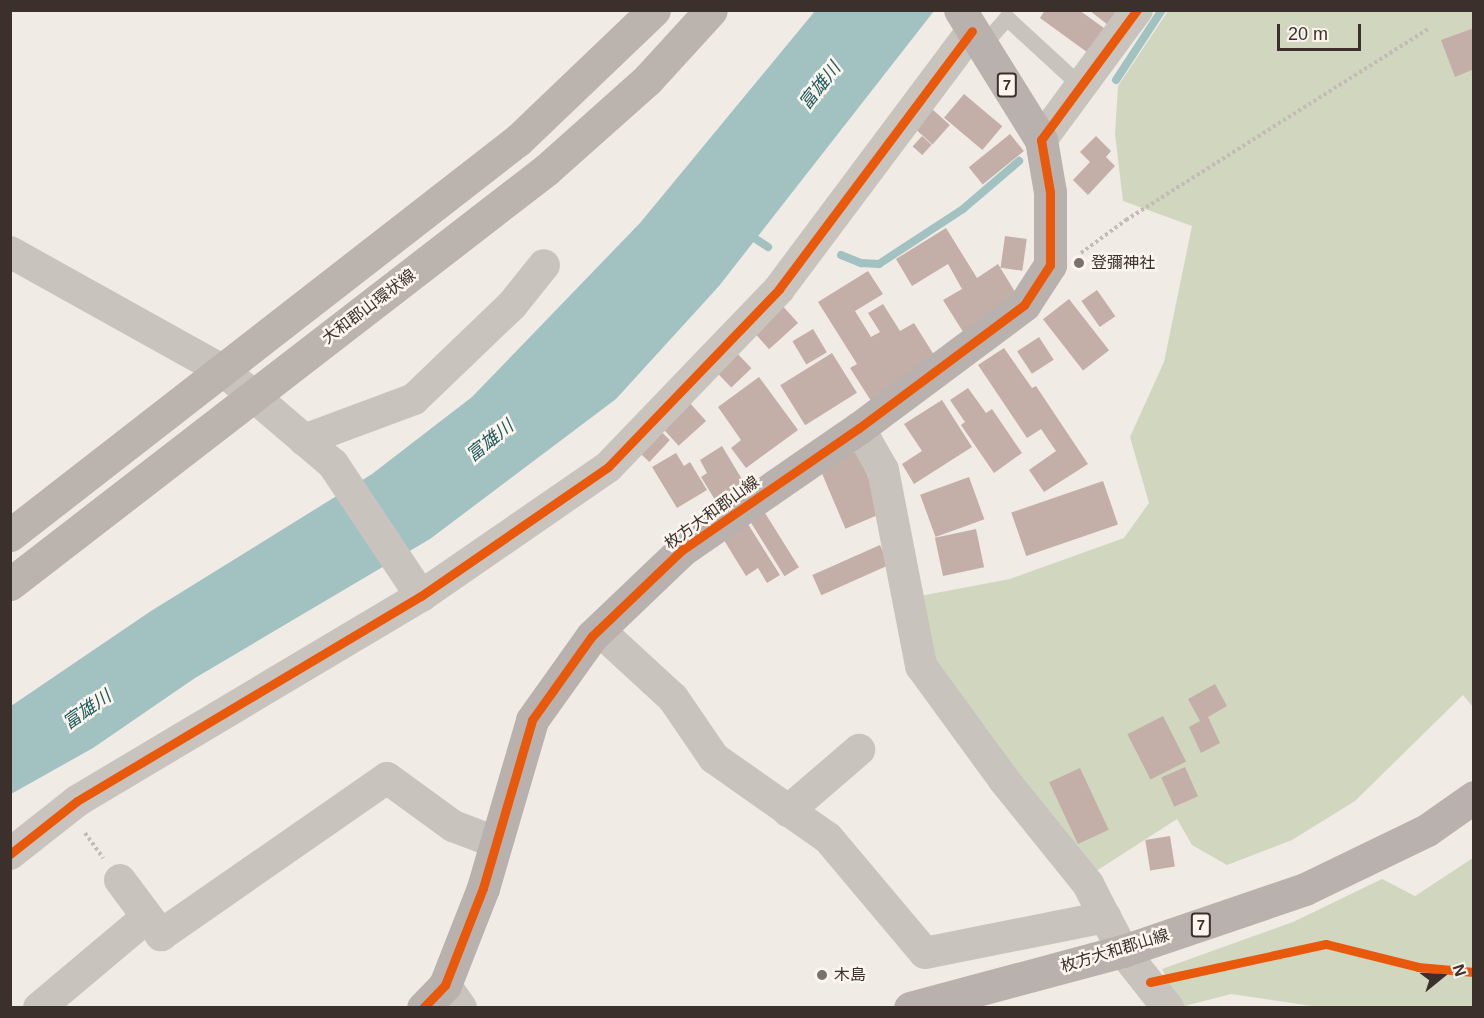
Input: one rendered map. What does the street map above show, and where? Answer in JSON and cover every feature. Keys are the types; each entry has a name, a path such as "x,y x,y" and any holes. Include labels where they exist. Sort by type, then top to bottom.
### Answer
{"main road":[{"path":"10,535 224,371 518,140 654,10"},
{"name":"大和郡山環状線","path":"10,584 546,170 648,79 711,10"},
{"name":"枚方大和郡山線","path":"443,1000 483,888 532,720 598,630 682,550 859,428 1024,304 1050,265 1050,192 1041,140 971,29"},
{"name":"枚方大和郡山線","path":"910,1008 1123,951 1305,889 1427,830 1473,797"}],"street":[{"path":"1041,140 1137,10"},
{"path":"10,854 67,809 421,596 608,467 779,289 971,29"},
{"path":"10,252 224,371 333,464 421,596"},
{"path":"304,440 414,399 512,304 544,265"},
{"path":"859,428 883,470 921,666 1004,780 1088,884 1123,951 1150,982 1168,1008"},
{"path":"598,630 673,698 714,758 828,838 925,953 1105,917"},
{"path":"788,811 859,750"},
{"path":"120,880 161,935 387,778 453,826 495,842"},
{"path":"39,1008 147,917"}],"lane":[{"path":"971,29 1004,14 1082,87"}],"path":[{"path":"1081,254 1126,220 1428,29"},
{"path":"67,809 120,880"},
{"path":"1150,982 1326,944 1418,967 1473,972"}],"green space":[{"path":"1168,11 1473,11 1473,707 1463,695 1355,801 1292,840 1227,865 1192,845 1177,819 1090,875 938,682 920,596 1010,579 1124,538 1149,503 1130,437 1164,362 1192,226 1123,201 1115,134 1118,86"},
{"path":"1473,858 1473,1007 1325,1008 1231,994 1181,1007 1162,969 1293,922 1382,879 1415,896"}],"water":[{"name":"富雄川","path":"815,11 934,11 719,286 616,399 430,539 195,678 93,748 11,794 11,706 151,611 372,474 472,397 640,223"}],"building":[{"path":"1045,10 1079,10 1108,31 1091,55 1040,18"},
{"path":"1089,10 1125,10 1113,29"},
{"path":"1474,28 1474,69 1455,77 1441,40"},
{"path":"964,94 1002,126 982,150 944,118"},
{"path":"932,109 950,125 932,144 915,128"},
{"path":"1010,134 1024,151 983,184 969,167"},
{"path":"922,136 932,145 922,155 913,146"},
{"path":"1096,136 1111,151 1106,157 1115,166 1088,195 1073,180 1090,162 1080,152"},
{"path":"946,228 977,278 998,264 1020,300 965,335 943,300 962,289 948,264 912,286 896,259"},
{"path":"1005,236 1027,239 1022,271 1001,268"},
{"path":"868,271 883,294 855,311 871,337 880,332 868,313 883,304 900,331 914,323 939,363 873,404 850,368 857,364 818,302"},
{"path":"1097,290 1115,316 1100,327 1081,301"},
{"path":"1069,299 1109,350 1083,371 1043,319"},
{"path":"780,303 798,323 769,349 751,329"},
{"path":"813,329 827,352 806,365 792,341"},
{"path":"1039,337 1054,360 1032,374 1017,351"},
{"path":"732,348 751,368 731,388 712,367"},
{"path":"1004,348 1032,388 1036,386 1088,464 1044,492 1029,470 1056,451 1041,429 1027,438 978,365"},
{"path":"832,353 857,393 805,425 780,385"},
{"path":"759,377 798,430 746,468 731,448 741,440 718,407"},
{"path":"968,388 986,413 992,409 1022,453 994,473 961,425 965,422 950,400"},
{"path":"942,400 972,447 914,484 902,464 922,451 904,424"},
{"path":"688,401 706,421 679,446 661,426"},
{"path":"656,427 670,440 649,462 636,449"},
{"path":"722,446 749,491 720,508 701,477 707,473 700,460"},
{"path":"857,451 883,513 845,529 819,467"},
{"path":"676,453 684,466 690,462 707,490 677,508 652,467"},
{"path":"969,477 984,519 936,537 920,495"},
{"path":"1103,481 1118,524 1026,556 1011,513"},
{"path":"765,513 799,567 784,576 751,522"},
{"path":"746,521 780,575 767,583 758,568 746,576 722,537"},
{"path":"976,529 984,567 943,576 935,538"},
{"path":"880,545 889,565 821,595 812,575"},
{"path":"1215,684 1227,706 1208,717 1220,743 1201,753 1189,727 1200,721 1188,699"},
{"path":"1163,716 1186,761 1151,780 1127,734"},
{"path":"1185,767 1198,796 1174,807 1161,778"},
{"path":"1080,768 1109,830 1078,844 1049,782"},
{"path":"1170,836 1175,867 1150,871 1145,840"}],"waterway":[{"path":"1116,80 1162,10"},
{"path":"841,255 861,263 879,264 963,209 1019,161"},
{"path":"748,234 768,247"}],"cycle path":[{"path":"423,1008 445,985 483,888 532,720 592,636 682,550 859,428 1024,305 1050,265 1050,192 1041,140 1137,10"},
{"path":"10,854 77,801 421,596 608,467 779,289 972,31"},
{"path":"1150,982 1326,944 1418,967 1474,972"}],"place":[{"name":"登彌神社","path":"1079,263"},
{"name":"木島","path":"822,975"}]}
